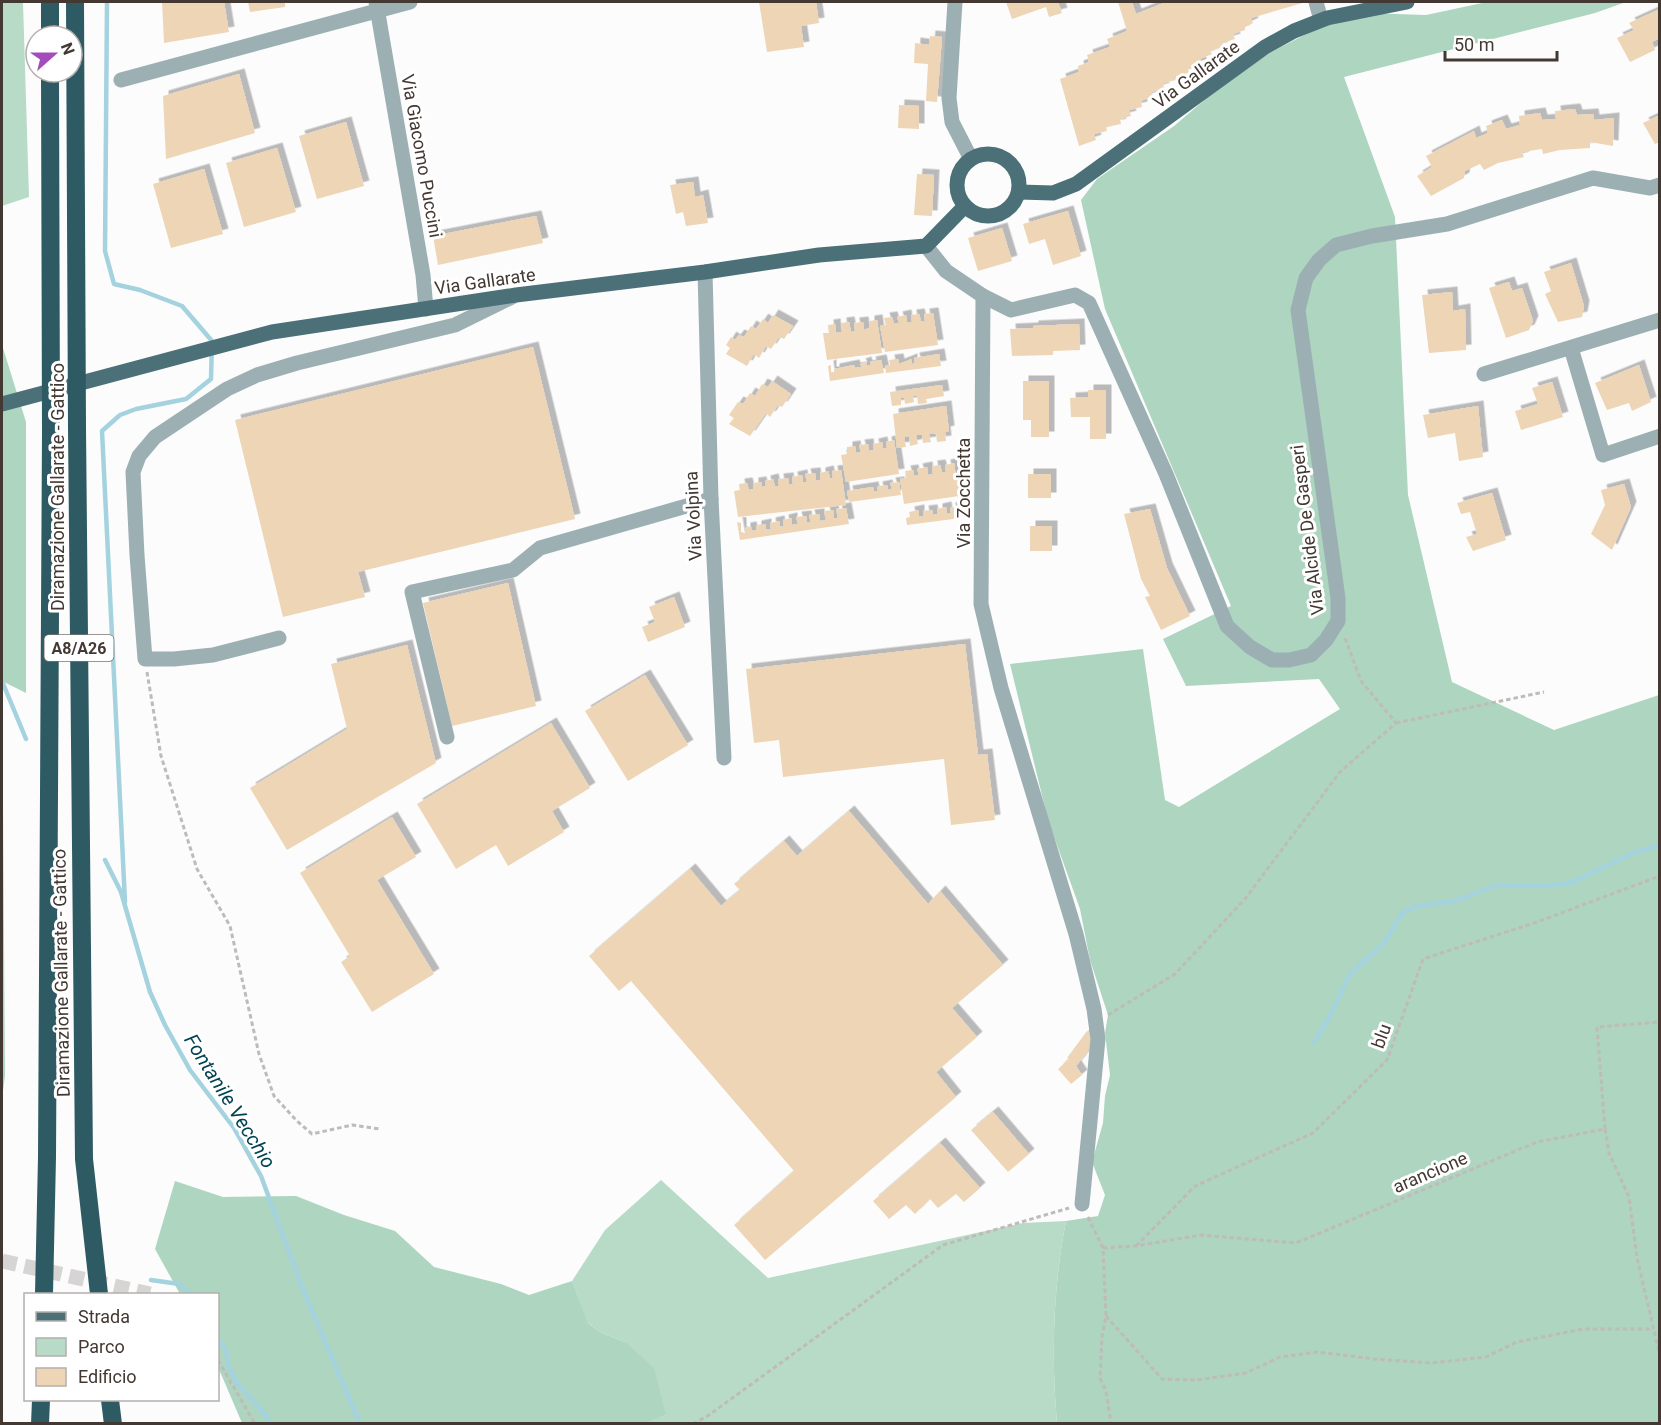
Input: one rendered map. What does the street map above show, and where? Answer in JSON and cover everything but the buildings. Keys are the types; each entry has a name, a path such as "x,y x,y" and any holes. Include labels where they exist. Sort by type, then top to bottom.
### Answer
{"highway":[{"path":"50,2 50,24"},
{"name":"Diramazione Gallarate - Gattico","path":"75,2 84,1158 99,1293"},
{"name":"Diramazione Gallarate - Gattico","path":"44,1293 51,562 50,84"},
{"path":"40,1424 41,1401"},
{"path":"110,1401 113,1424"}],"main road":[{"name":"Via Gallarate","path":"1019,192 1053,193 1076,184 1265,47 1294,31 1321,20 1407,2"},
{"path":"989,154 1006,160 1017,174 1019,192 1009,209 1001,214 982,216 965,206 960,199 957,181 964,165 971,159 989,154"},
{"path":"926,246 965,206"},
{"name":"Via Gallarate","path":"2,404 272,332 819,255 926,246"}],"street":[{"path":"121,81 376,6 410,2"},
{"path":"955,2 949,98 952,123 971,159"},
{"path":"1316,2 1321,20"},
{"name":"Via Giacomo Puccini","path":"376,6 423,275 426,309"},
{"name":"Via Alcide De Gasperi","path":"926,246 946,271 983,296 1011,310 1075,295 1089,303 1166,474 1227,626 1250,647 1272,660 1289,660 1311,655 1326,640 1338,621 1338,598 1298,310 1306,278 1319,260 1336,245 1372,236 1447,224 1593,178 1650,188 1659,184"},
{"name":"Via Volpina","path":"705,272 711,499 724,758"},
{"path":"279,638 213,655 145,659 133,472 139,456 155,437 227,389 257,375 297,363 455,325 516,296"},
{"name":"Via Zocchetta","path":"983,296 981,604 1001,688 1076,934 1096,1023 1098,1040 1082,1204"},
{"path":"1484,374 1659,320"},
{"path":"1571,348 1603,454 1659,436"},
{"path":"447,736 412,592 513,570 540,548 711,499"}],"path":[{"path":"1338,621 1361,681 1396,723"},
{"path":"145,659 161,756 197,869 230,926 259,1054 274,1096 312,1134 352,1125 380,1129"},
{"path":"1096,1023 1175,974 1245,899 1340,772 1396,723 1544,692"},
{"name":"blu","path":"1136,1246 1195,1185 1313,1133 1387,1060 1423,959 1537,922 1659,876"},
{"path":"1659,1022 1597,1027 1609,1153 1629,1197 1637,1258 1659,1356"},
{"name":"arancione","path":"1103,1248 1136,1246 1201,1235 1296,1242 1537,1142 1605,1129"},
{"path":"693,1424 943,1245 1082,1204 1103,1248 1106,1316 1102,1337 1100,1378 1106,1391 1111,1424"},
{"path":"1106,1316 1162,1379 1185,1380 1246,1373 1280,1357 1317,1352 1431,1363 1486,1357 1517,1342 1583,1329 1653,1329"},
{"path":"219,1362 255,1424"}],"green space":[{"path":"2,2 23,2 29,197 2,206"},
{"path":"1487,2 1626,2 1595,13 1344,77 1395,217 1408,495 1452,682 1554,730 1659,695 1659,1423 1057,1423 1054,1322 1058,1271 1066,1221 1098,1216 1105,1195 1092,1162 1103,1123 1105,1096 1110,1075 1105,1033 1108,1015 1090,960 1080,909 1048,820 1010,664 1143,649 1165,800 1179,807 1340,709 1319,679 1186,686 1163,639 1231,606 1105,309 1081,200 1097,179 1174,126 1228,80 1271,52 1328,23 1366,13 1426,15"},
{"path":"2,345 26,422 26,693 2,681"},
{"path":"2,802 5,1076 2,1098"},
{"path":"661,1180 768,1278 1023,1223 1066,1221 1058,1271 1054,1322 1057,1423 641,1423 666,1415 625,1342 602,1333 587,1322 572,1281 605,1230"},
{"path":"175,1181 223,1197 296,1196 344,1215 395,1231 434,1267 501,1284 529,1295 572,1281 588,1323 602,1333 625,1342 654,1368 666,1415 641,1424 242,1423 219,1369 219,1293 179,1293 155,1249"}],"waterway":[{"path":"107,2 105,251 114,284 140,290 182,306 212,341 211,379 186,399 136,409 120,415 102,431 125,902"},
{"name":"Fontanile Vecchio","path":"2,681 26,739"},
{"path":"1314,1042 1330,1016 1349,976 1384,943 1402,913 1414,907 1455,901 1497,885 1549,886 1573,882 1633,853 1660,845"},
{"name":"Fontanile Vecchio","path":"105,860 121,892 150,992 190,1070 234,1128 261,1176 302,1287 360,1424"},
{"path":"151,1280 179,1284 190,1293"},
{"path":"219,1340 226,1350 229,1368 237,1383 271,1424"}],"tunnel":[{"path":"2,1261 146,1293"}]}
